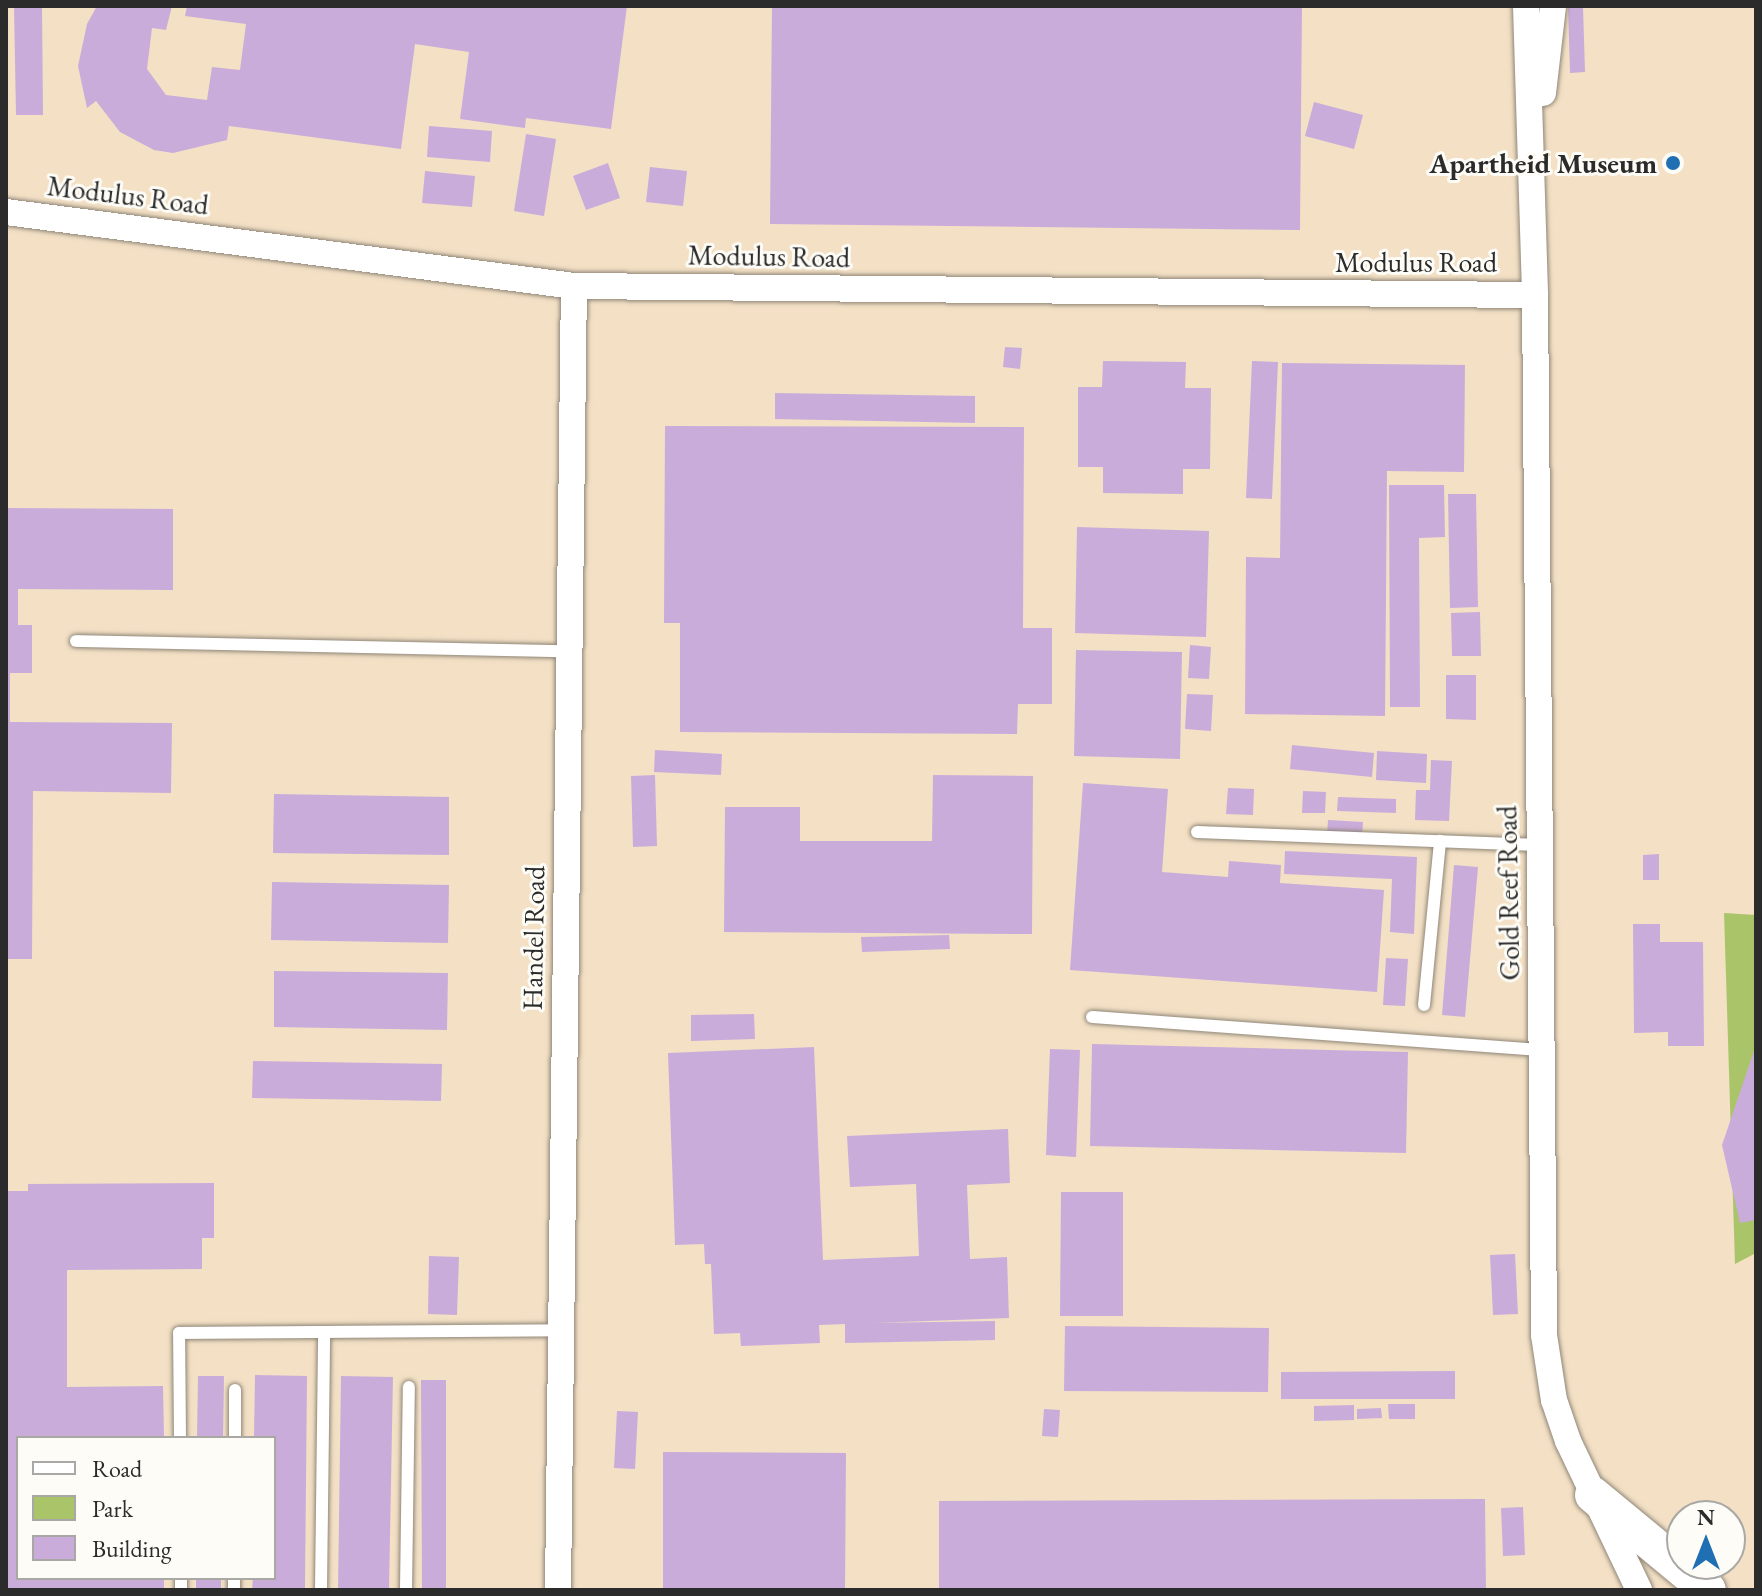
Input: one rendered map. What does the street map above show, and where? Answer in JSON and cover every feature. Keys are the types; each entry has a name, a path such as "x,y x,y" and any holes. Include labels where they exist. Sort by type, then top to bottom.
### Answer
{"main road":[{"path":"1593,1495 1708,1590"}],"street":[{"name":"Gold Reef Road","path":"1526,6 1535,295 1541,1050 1547,1370 1568,1441 1639,1590"},
{"name":"Gold Reef Road","path":"1533,176 1553,6"},
{"name":"Modulus Road","path":"6,212 574,286 1535,295"},
{"name":"Handel Road","path":"558,1590 574,286"}],"lane":[{"path":"76,641 569,651"},
{"path":"1197,832 1539,845"},
{"path":"1424,1005 1440,841"},
{"path":"1092,1017 1541,1050"},
{"path":"180,1436 179,1333 561,1330"},
{"path":"321,1590 324,1333"},
{"path":"406,1590 409,1387"},
{"path":"235,1390 235,1436"}],"green space":[{"path":"1724,913 1756,915 1756,1253 1735,1264"}],"building":[{"path":"14,6 42,6 43,115 16,115"},
{"path":"97,6 172,6 166,30 152,28 147,69 166,95 207,100 212,67 240,70 246,24 185,16 187,6 627,6 611,129 526,118 525,128 460,119 469,52 415,44 401,149 229,126 227,140 173,153 154,150 120,132 96,101 87,108 78,66 87,24"},
{"path":"772,6 1302,6 1300,230 770,224"},
{"path":"1568,6 1583,6 1585,72 1570,73"},
{"path":"1314,102 1363,115 1354,149 1305,136"},
{"path":"429,126 492,131 490,162 427,157"},
{"path":"526,134 556,139 544,216 514,211"},
{"path":"608,163 620,198 586,210 573,176"},
{"path":"650,167 687,171 683,206 646,202"},
{"path":"425,171 475,176 472,207 422,203"},
{"path":"1005,347 1022,348 1020,369 1003,367"},
{"path":"1103,361 1186,362 1185,388 1211,388 1210,469 1183,469 1183,494 1103,493 1103,467 1078,467 1078,387 1102,387"},
{"path":"1252,361 1278,362 1272,499 1246,498"},
{"path":"1282,363 1465,365 1464,472 1387,471 1385,716 1245,714 1246,557 1280,558"},
{"path":"775,393 975,396 975,423 775,419"},
{"path":"665,426 1024,427 1023,628 1052,628 1052,704 1018,704 1017,734 680,732 680,623 664,623"},
{"path":"1389,485 1444,485 1445,537 1419,538 1420,707 1390,707"},
{"path":"1448,494 1476,494 1478,607 1450,608"},
{"path":"6,508 173,509 173,590 18,589 18,625 32,625 32,673 10,673 10,722 172,723 171,793 33,791 32,959 6,959"},
{"path":"1077,527 1209,531 1206,637 1075,633"},
{"path":"1480,612 1481,656 1452,656 1451,613"},
{"path":"1190,645 1211,647 1209,679 1188,678"},
{"path":"1076,650 1182,652 1180,759 1074,756"},
{"path":"1446,675 1476,675 1476,720 1446,719"},
{"path":"1187,694 1213,695 1211,731 1185,729"},
{"path":"1292,745 1374,753 1372,777 1290,769"},
{"path":"655,750 722,754 721,775 654,772"},
{"path":"1377,751 1427,754 1426,783 1376,780"},
{"path":"1431,760 1452,761 1449,821 1415,820 1416,790 1430,790"},
{"path":"655,775 657,846 633,847 631,776"},
{"path":"933,775 1033,776 1032,934 724,932 725,807 800,807 800,841 932,841"},
{"path":"1083,783 1168,789 1162,872 1228,877 1229,861 1281,865 1280,883 1384,890 1377,992 1070,970"},
{"path":"1228,788 1254,789 1253,815 1226,814"},
{"path":"1303,791 1326,792 1325,813 1302,813"},
{"path":"274,794 449,797 449,855 273,853"},
{"path":"1338,797 1396,799 1396,813 1337,811"},
{"path":"1328,820 1363,822 1362,837 1327,835"},
{"path":"1285,851 1417,857 1414,934 1390,932 1392,879 1284,874"},
{"path":"1659,854 1659,880 1643,880 1643,855"},
{"path":"1454,865 1478,867 1465,1017 1442,1015"},
{"path":"272,882 449,885 448,943 271,940"},
{"path":"1633,924 1660,924 1660,942 1703,942 1704,1046 1668,1046 1668,1032 1634,1033"},
{"path":"949,935 950,949 862,952 861,937"},
{"path":"1386,958 1408,959 1405,1006 1383,1005"},
{"path":"274,971 448,973 447,1030 274,1027"},
{"path":"754,1014 755,1039 691,1041 691,1015"},
{"path":"1092,1044 1408,1052 1406,1153 1090,1146"},
{"path":"1756,1045 1756,1220 1740,1223 1722,1145"},
{"path":"814,1047 823,1260 919,1256 916,1184 850,1187 847,1136 1008,1129 1010,1183 967,1185 970,1259 1007,1257 1009,1318 873,1323 995,1321 995,1340 845,1343 845,1324 819,1325 820,1343 741,1346 740,1333 714,1334 711,1264 705,1264 704,1244 675,1245 668,1053"},
{"path":"1050,1049 1080,1050 1076,1157 1046,1155"},
{"path":"253,1061 442,1064 441,1101 252,1098"},
{"path":"214,1183 214,1238 202,1238 202,1269 67,1270 67,1387 163,1386 164,1436 16,1436 16,1580 164,1580 164,1590 6,1590 6,1191 28,1191 28,1184"},
{"path":"1061,1192 1123,1192 1123,1316 1060,1316"},
{"path":"1515,1254 1518,1314 1493,1315 1490,1255"},
{"path":"429,1256 459,1257 457,1315 428,1314"},
{"path":"1065,1326 1269,1328 1268,1392 1064,1391"},
{"path":"1455,1371 1455,1399 1281,1399 1281,1372"},
{"path":"255,1375 307,1376 305,1590 252,1590 253,1580 276,1580 276,1436 254,1436"},
{"path":"198,1376 224,1376 223,1436 197,1436"},
{"path":"341,1376 393,1377 389,1590 338,1590"},
{"path":"421,1380 446,1380 446,1590 422,1590"},
{"path":"1388,1404 1415,1404 1415,1419 1389,1419"},
{"path":"1354,1405 1354,1420 1314,1421 1314,1406"},
{"path":"1381,1408 1382,1418 1357,1419 1357,1409"},
{"path":"1044,1409 1060,1410 1058,1437 1042,1436"},
{"path":"617,1411 638,1412 635,1469 614,1468"},
{"path":"663,1452 846,1453 845,1590 663,1590"},
{"path":"1485,1499 1486,1590 939,1590 939,1501"},
{"path":"1523,1507 1525,1555 1503,1556 1501,1508"},
{"path":"196,1580 221,1580 221,1590 196,1590"}],"place":[{"name":"Apartheid Museum","path":"1673,163"}]}
